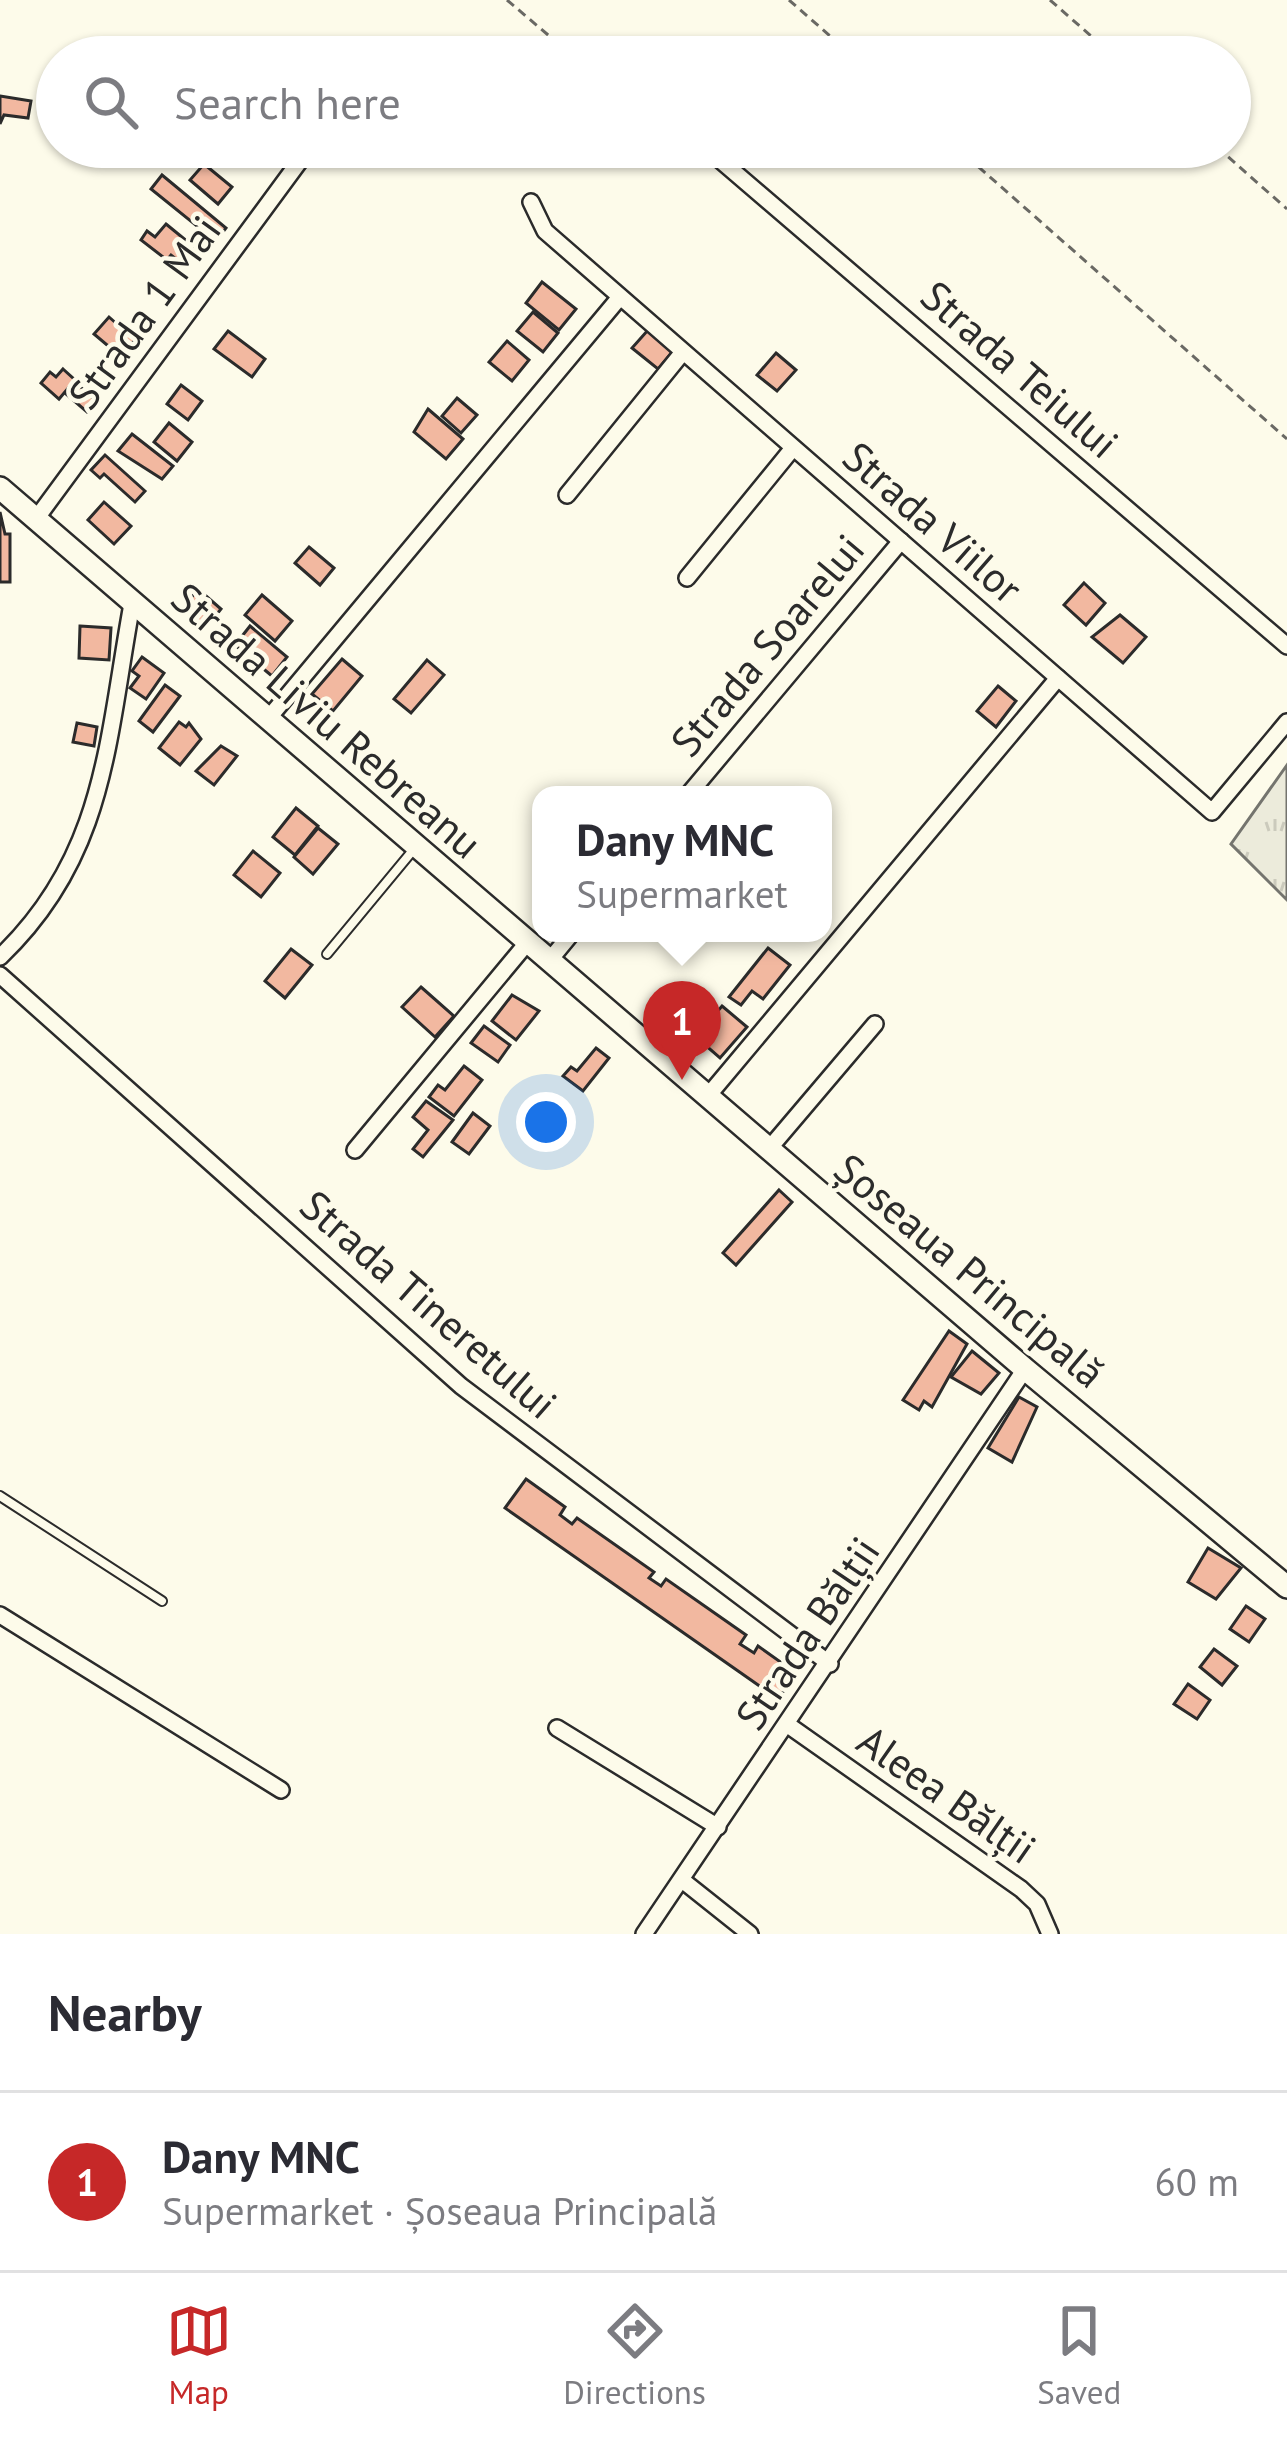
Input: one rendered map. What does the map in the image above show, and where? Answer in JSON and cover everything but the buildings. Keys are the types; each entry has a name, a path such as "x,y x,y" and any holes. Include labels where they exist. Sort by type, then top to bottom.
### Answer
{"main road":[{"name":"Strada Liviu Rebreanu","path":"0,488 605,1010"},
{"name":"Șoseaua Principală","path":"605,1010 1287,1587"}],"street":[{"name":"Strada 1 Mai","path":"36,519 295,168"},
{"name":"Strada Teiului","path":"729,168 1287,646"},
{"name":"Strada Viilor","path":"532,202 544,231 1212,812 1287,722"},
{"path":"267,720 620,297"},
{"path":"567,494 683,352"},
{"path":"687,578 793,448"},
{"name":"Strada Soarelui","path":"696,786 901,542"},
{"path":"0,957 54,899 70,869 104,763 132,604"},
{"path":"707,1097 1058,678"},
{"path":"549,961 565,942"},
{"path":"355,1150 527,943"},
{"name":"Strada Tineretului","path":"0,976 475,1398 830,1664"},
{"path":"768,1150 875,1024"},
{"name":"Strada Bălții","path":"644,1934 1025,1370"},
{"path":"0,1615 280,1790"},
{"name":"Aleea Bălții","path":"788,1725 1021,1889 1037,1904 1050,1934"},
{"path":"557,1728 718,1827"},
{"path":"682,1880 750,1934"}],"lane":[{"path":"327,954 415,847"},
{"path":"0,1496 162,1601"}],"path":[{"path":"507,0 549,36"},
{"path":"789,0 830,36"},
{"path":"1050,0 1091,36"},
{"path":"980,168 1287,439"},
{"path":"1241,168 1287,209"}],"green space":[{"path":"1287,765 1287,900 1231,844"}],"place":[{"name":"Dany MNC","path":"682,1080"}]}
